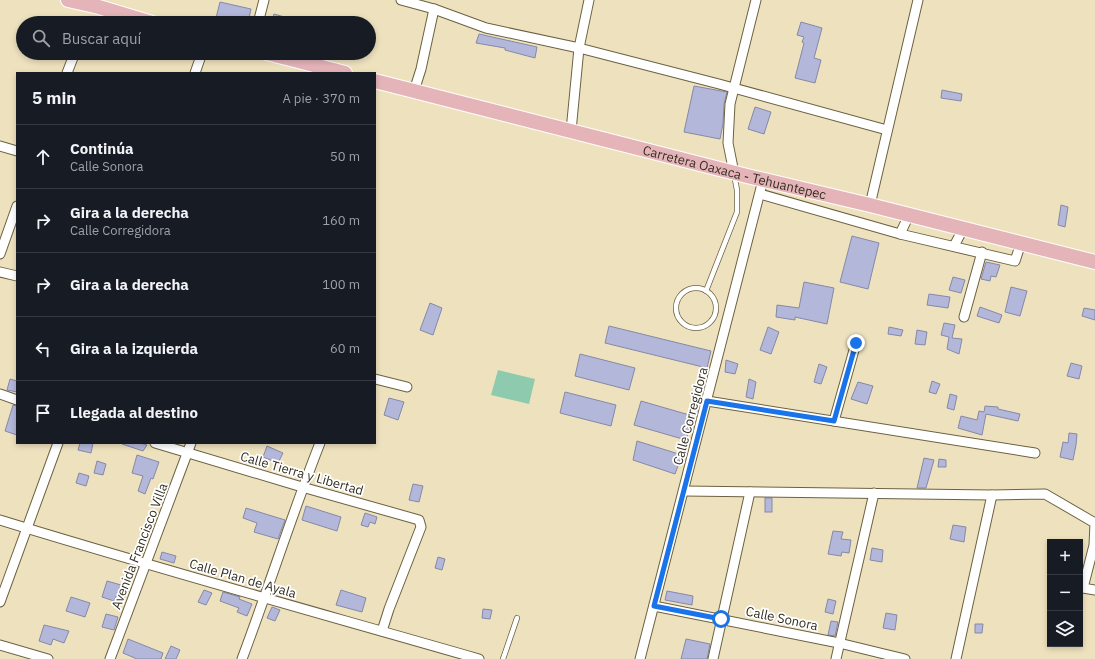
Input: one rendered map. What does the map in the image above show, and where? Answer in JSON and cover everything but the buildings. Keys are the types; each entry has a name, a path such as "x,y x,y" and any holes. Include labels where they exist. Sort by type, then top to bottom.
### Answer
{"main road":[{"path":"68,0 99,4 132,16"},
{"path":"292,60 336,72"},
{"name":"Carretera Oaxaca - Tehuantepec","path":"376,81 734,173 870,205 1095,262"}],"street":[{"path":"260,16 264,0"},
{"path":"401,0 434,9 486,28 579,48 734,88 887,130"},
{"path":"572,131 579,48 590,0"},
{"path":"734,173 728,143 730,104 756,0"},
{"path":"870,205 918,0"},
{"path":"414,91 421,69 434,9"},
{"path":"67,72 72,60"},
{"path":"195,72 200,60"},
{"path":"0,146 16,151"},
{"name":"Calle Corregidora","path":"640,659 763,180"},
{"path":"760,194 900,234 982,252 1015,261 1021,243"},
{"path":"0,254 16,209"},
{"path":"900,234 909,215"},
{"path":"954,246 963,229"},
{"path":"964,318 982,252"},
{"path":"0,272 16,276"},
{"path":"834,421 856,343"},
{"path":"376,379 407,387"},
{"path":"0,394 16,400"},
{"path":"707,401 1035,453"},
{"path":"0,602 58,444"},
{"name":"Calle Tierra y Libertad","path":"158,444 419,520 421,527 382,631"},
{"name":"Avenida Francisco Villa","path":"110,659 192,444"},
{"path":"242,659 265,597 302,487 320,444"},
{"path":"684,491 992,495 1045,494 1095,523 1094,545 1083,588 1095,590"},
{"path":"713,659 750,492"},
{"path":"836,659 874,494"},
{"path":"956,659 992,495"},
{"name":"Calle Plan de Ayala","path":"0,520 146,565 265,597 479,659"},
{"name":"Calle Sonora","path":"654,606 839,643 905,659"},
{"path":"0,645 48,659"}],"lane":[{"path":"706,291 737,212 737,190 734,173"},
{"path":"692,288 699,288 706,291 711,295 715,306 715,313 712,318 703,326 697,327 685,324 680,320 677,314 677,300 680,295 686,290 692,288"},
{"path":"503,659 517,618"}],"green space":[{"path":"498,370 535,379 529,404 491,395"}],"route":[{"path":"721,619 654,606 707,401 834,421 856,343"}]}
